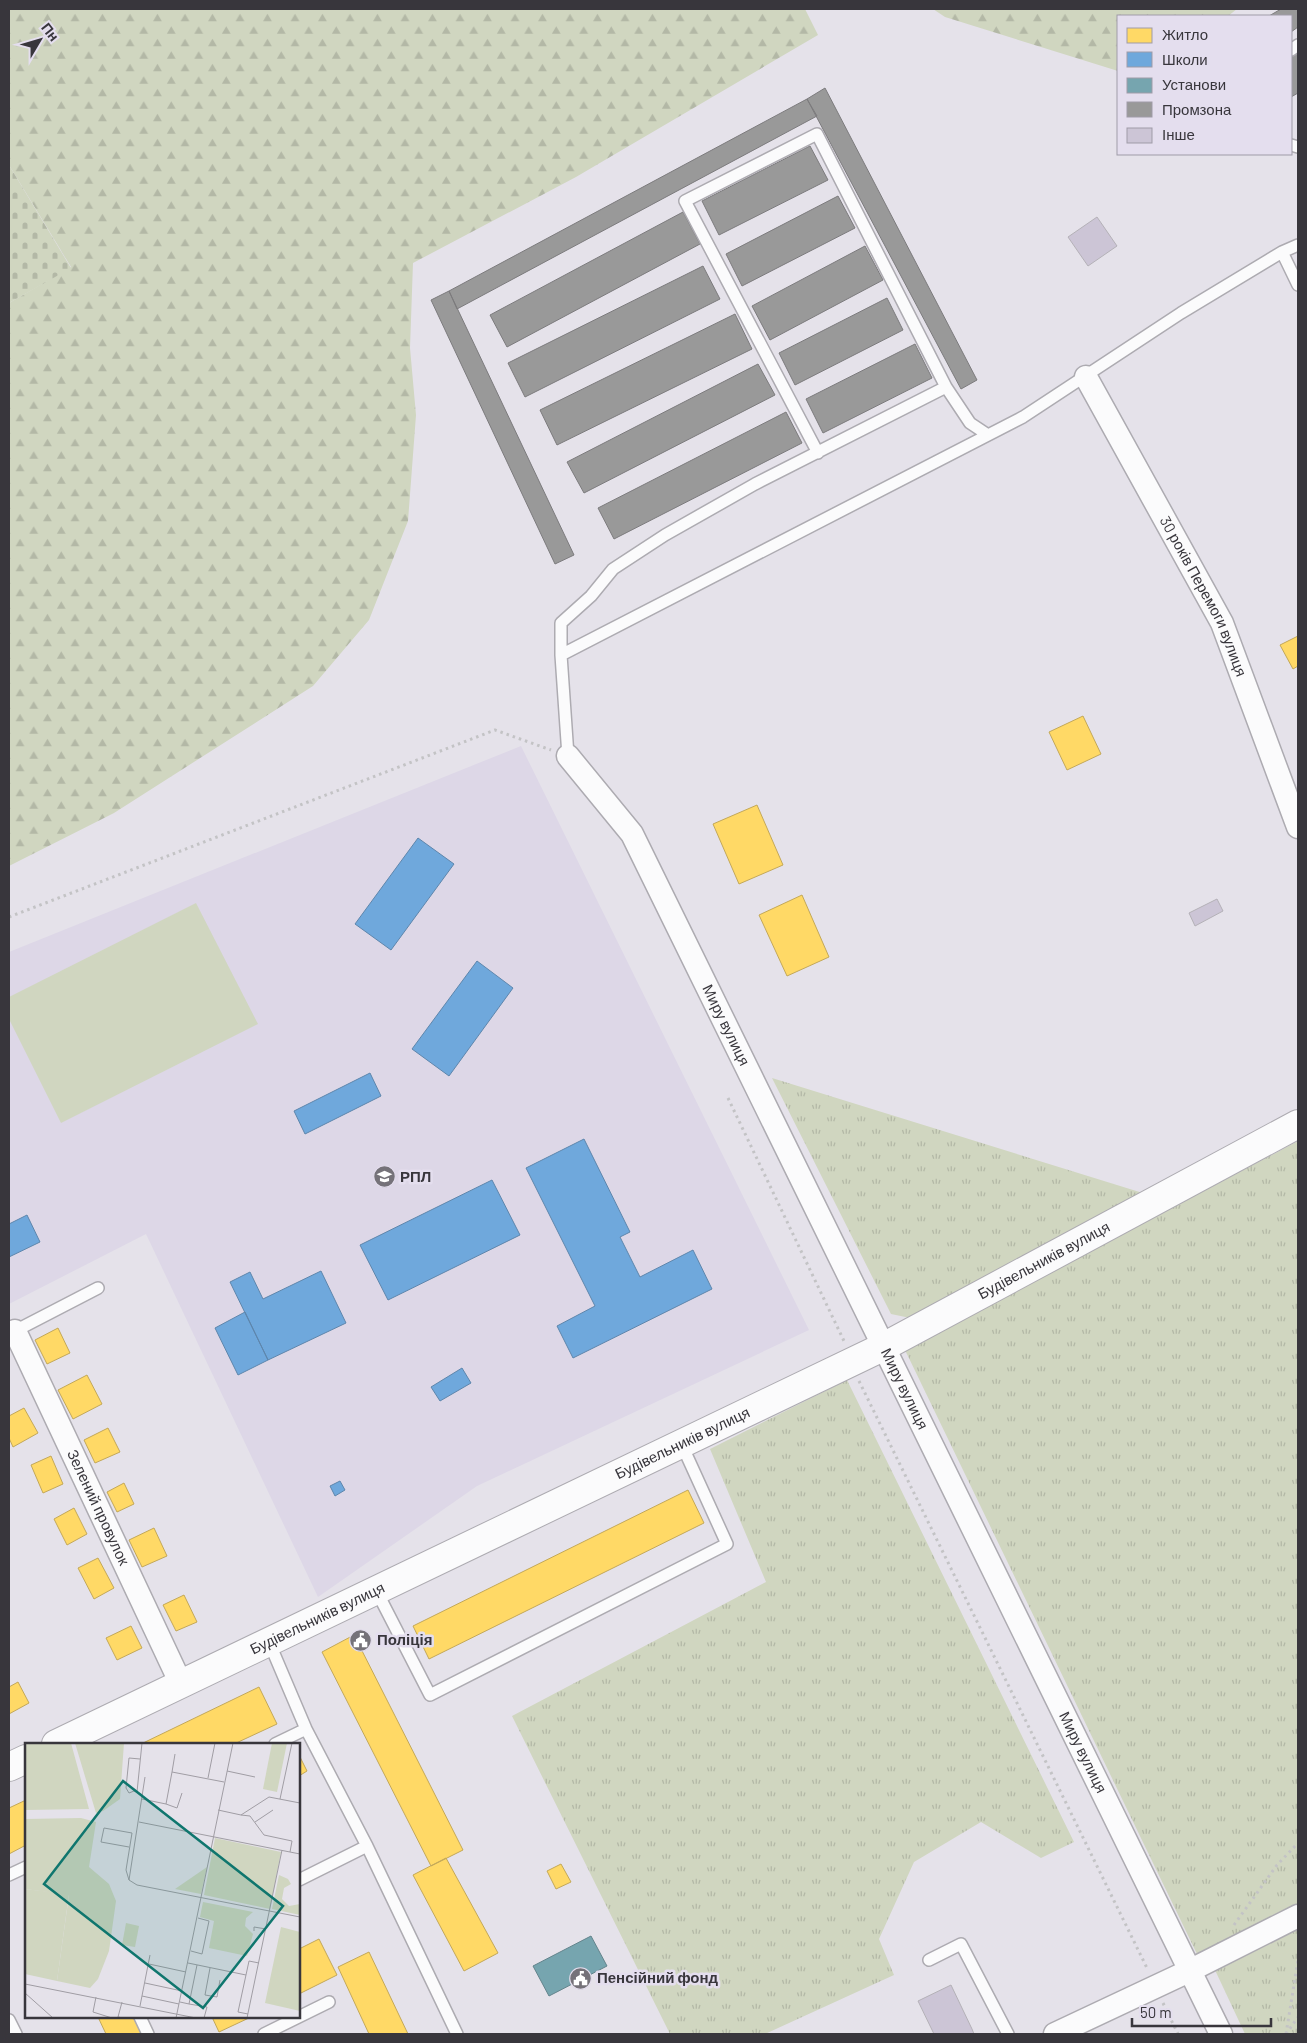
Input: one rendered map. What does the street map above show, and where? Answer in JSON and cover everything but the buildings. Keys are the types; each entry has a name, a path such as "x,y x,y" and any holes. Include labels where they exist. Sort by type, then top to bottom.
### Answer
{"street":[{"name":"30 років Перемоги вулиця","path":"1086,377 1222,623 1298,827"},
{"name":"Миру вулиця","path":"568,756 632,834 885,1346 1220,2034"},
{"name":"Будівельників вулиця","path":"58,1743 885,1346 1298,1124"},
{"name":"Зелений провулок","path":"12,1332 181,1684"},
{"path":"9,1767 25,1759"},
{"path":"1055,2034 1190,1971 1298,1916"}],"lane":[{"path":"818,452 685,201 817,134 946,387 970,423 988,435"},
{"path":"561,655 1022,417 1086,377 1181,313 1298,244"},
{"path":"1282,252 1298,285"},
{"path":"568,756 561,655 561,623 591,596 613,569 664,535 755,484 946,387"},
{"path":"12,1332 98,1288"},
{"path":"376,1590 430,1696 727,1544 681,1443"},
{"path":"269,1642 306,1729 367,1846 458,2034"},
{"path":"277,1743 306,1729"},
{"path":"300,1880 367,1846"},
{"path":"9,1875 25,1867"},
{"path":"929,1960 960,1944 1008,2034"},
{"path":"300,2016 329,2002"},
{"path":"140,2018 148,2034"},
{"path":"264,2034 296,2018"},
{"path":"9,2020 16,2034"}],"path":[{"path":"9,917 495,730 568,756"},
{"path":"728,1098 854,1360 858,1379 1149,1972"},
{"path":"1228,1932 1276,1865 1298,1843"},
{"path":"1286,2034 1298,1960"},
{"path":"1286,2034 1298,2017"}],"shaded area":[{"name":"РПЛ","path":"521,746 809,1330 477,1486 318,1597 146,1234 9,1304 9,952"}],"green space":[{"path":"9,9 805,9 818,35 576,177 413,263 410,348 416,415 408,521 369,620 313,686 114,813 9,866 9,303 71,267 9,165"},
{"path":"933,9 1237,9 1229,15 1117,15 1117,71 945,17"},
{"path":"9,165 71,268 9,303"},
{"path":"196,903 258,1024 61,1123 9,1019 9,997"},
{"path":"772,1078 1146,1194 915,1319 891,1314"},
{"path":"1298,1141 1298,1904 1197,1954 905,1350"},
{"path":"847,1380 1074,1842 1041,1858 981,1822 914,1862 879,1939 894,1975 765,2034 670,2034 512,1716 766,1582 710,1449"},
{"path":"1298,1929 1298,2034 1245,2034 1215,1970"}],"place":[{"name":"РПЛ","path":"384,1177"},
{"name":"Поліція","path":"361,1640"},
{"name":"Пенсійний фонд","path":"581,1978"}]}
